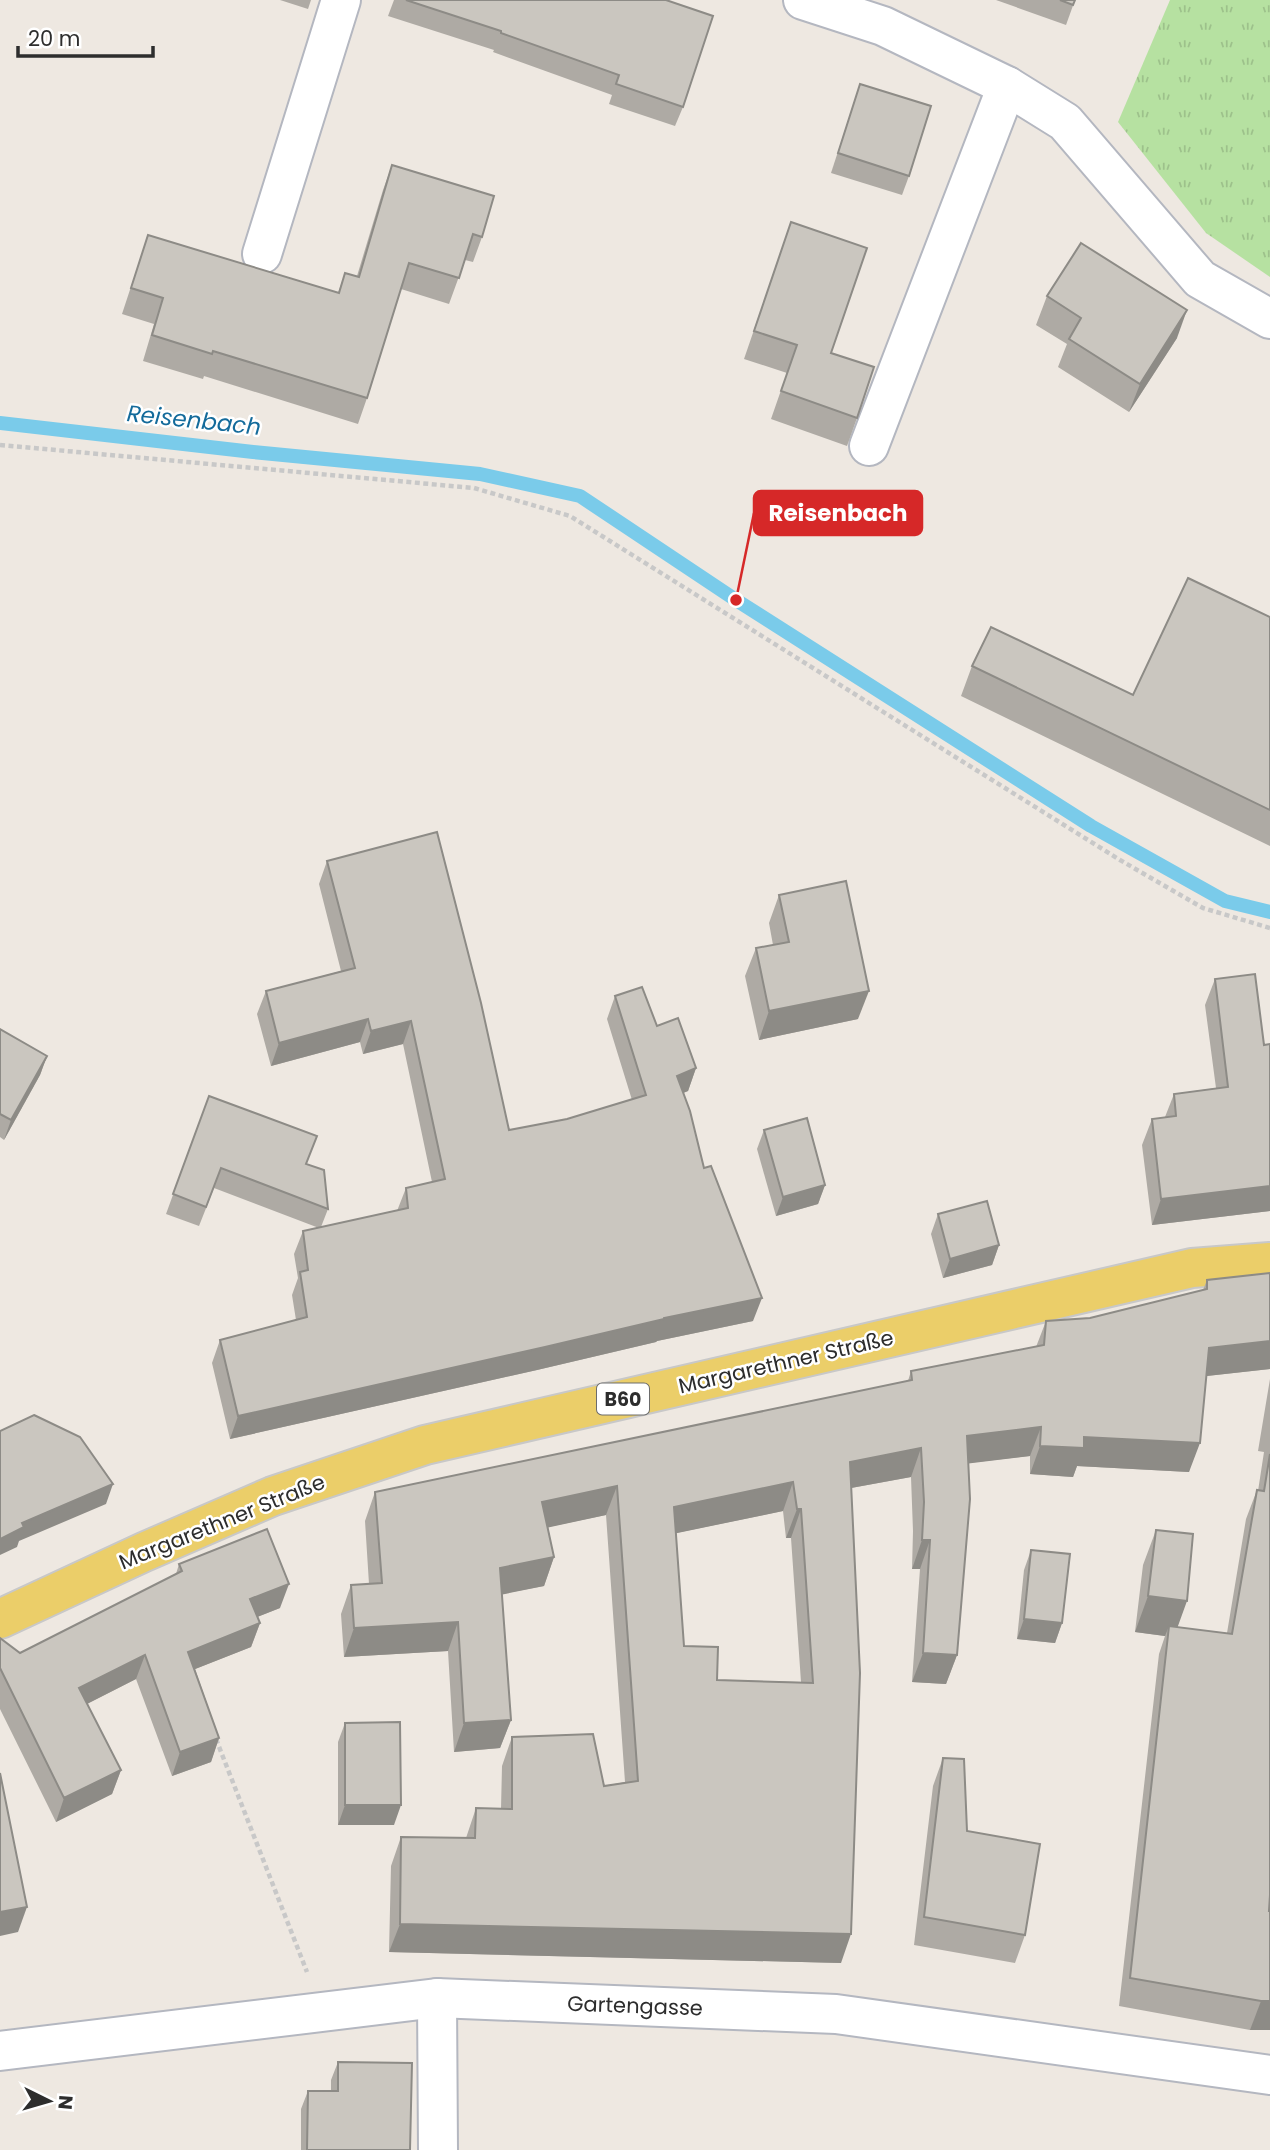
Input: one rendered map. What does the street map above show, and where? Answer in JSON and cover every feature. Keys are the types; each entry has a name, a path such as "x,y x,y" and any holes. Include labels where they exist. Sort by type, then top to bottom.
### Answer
{"main road":[{"name":"Margarethner Straße","path":"0,1619 272,1496 425,1445 1192,1268 1270,1262"}],"street":[{"path":"262,254 341,0"},
{"path":"803,0 888,13 1065,122 1200,279 1270,319"},
{"path":"869,446 1007,86"},
{"path":"438,1997 438,2150"},
{"name":"Gartengasse","path":"0,2051 438,1997 835,2014 1270,2075"}],"path":[{"path":"0,444 474,488 570,516 1120,860 1203,908 1270,928"},
{"path":"213,1731 323,2012"}],"green space":[{"path":"1170,0 1270,0 1270,277 1206,233 1118,122"}],"building":[{"path":"406,0 666,0 713,16 683,107 616,84 619,75 501,31"},
{"path":"1060,0 1075,0 1073,5"},
{"path":"860,84 931,106 909,176 838,153"},
{"path":"392,165 494,196 482,237 473,234 459,278 409,263 367,398 152,335 163,298 131,288 148,235 339,293 345,273 359,277"},
{"path":"791,222 867,248 831,353 874,367 857,418 781,391 797,345 754,331"},
{"path":"1081,243 1187,310 1140,384 1069,339 1081,318 1047,296"},
{"path":"1188,578 1270,617 1270,810 972,666 991,627 1133,695"},
{"path":"437,832 481,1003 509,1130 567,1119 646,1095 615,996 642,987 657,1026 678,1018 696,1068 677,1076 690,1111 704,1168 711,1166 762,1298 238,1416 220,1340 307,1317 300,1272 308,1270 303,1231 408,1208 406,1188 445,1179 411,1021 371,1031 368,1019 279,1043 266,991 355,968 327,861"},
{"path":"846,881 869,991 769,1011 756,948 789,942 779,895"},
{"path":"1255,974 1264,1045 1270,1044 1270,1186 1161,1199 1152,1119 1176,1116 1174,1094 1228,1087 1215,979"},
{"path":"0,1029 47,1056 11,1120 0,1114"},
{"path":"209,1096 317,1136 306,1164 324,1170 328,1209 221,1168 206,1207 173,1194"},
{"path":"807,1118 825,1185 783,1197 764,1130"},
{"path":"987,1201 999,1245 950,1259 938,1214"},
{"path":"1270,1273 1270,1341 1209,1348 1200,1443 1084,1437 1084,1448 1040,1446 1041,1427 967,1436 970,1499 957,1655 923,1653 930,1540 922,1540 924,1502 921,1448 850,1462 860,1673 851,1934 400,1924 401,1837 475,1838 476,1808 512,1809 512,1737 593,1734 604,1786 638,1781 617,1486 542,1502 554,1557 500,1568 511,1720 464,1723 458,1622 354,1628 351,1585 382,1583 375,1492 912,1380 911,1371 1044,1345 1046,1321 1090,1318 1207,1289 1207,1280","holes":["793,1482 797,1509 801,1509 813,1683 717,1680 718,1647 684,1646 674,1507"]},
{"path":"34,1415 80,1437 113,1484 22,1523 24,1527 0,1539 0,1431"},
{"path":"1270,1454 1270,2001 1261,2001 1130,1978 1169,1626 1232,1634 1257,1490 1264,1491"},
{"path":"267,1529 289,1584 250,1599 260,1623 188,1652 219,1738 180,1752 145,1655 79,1688 121,1770 64,1798 0,1668 0,1638 20,1653 182,1571 179,1564"},
{"path":"1156,1530 1193,1534 1187,1601 1148,1596"},
{"path":"1031,1550 1070,1554 1062,1623 1024,1619"},
{"path":"400,1722 401,1805 345,1805 345,1723"},
{"path":"943,1758 964,1759 967,1831 1040,1844 1025,1935 924,1917"},
{"path":"0,1773 27,1907 0,1912"},
{"path":"338,2062 412,2063 410,2150 307,2150 308,2091 338,2091"}],"waterway":[{"name":"Reisenbach","path":"0,423 253,452 480,474 580,496 736,600 1091,826 1225,901 1270,912"}],"place":[{"name":"Reisenbach","path":"736,600"}]}
